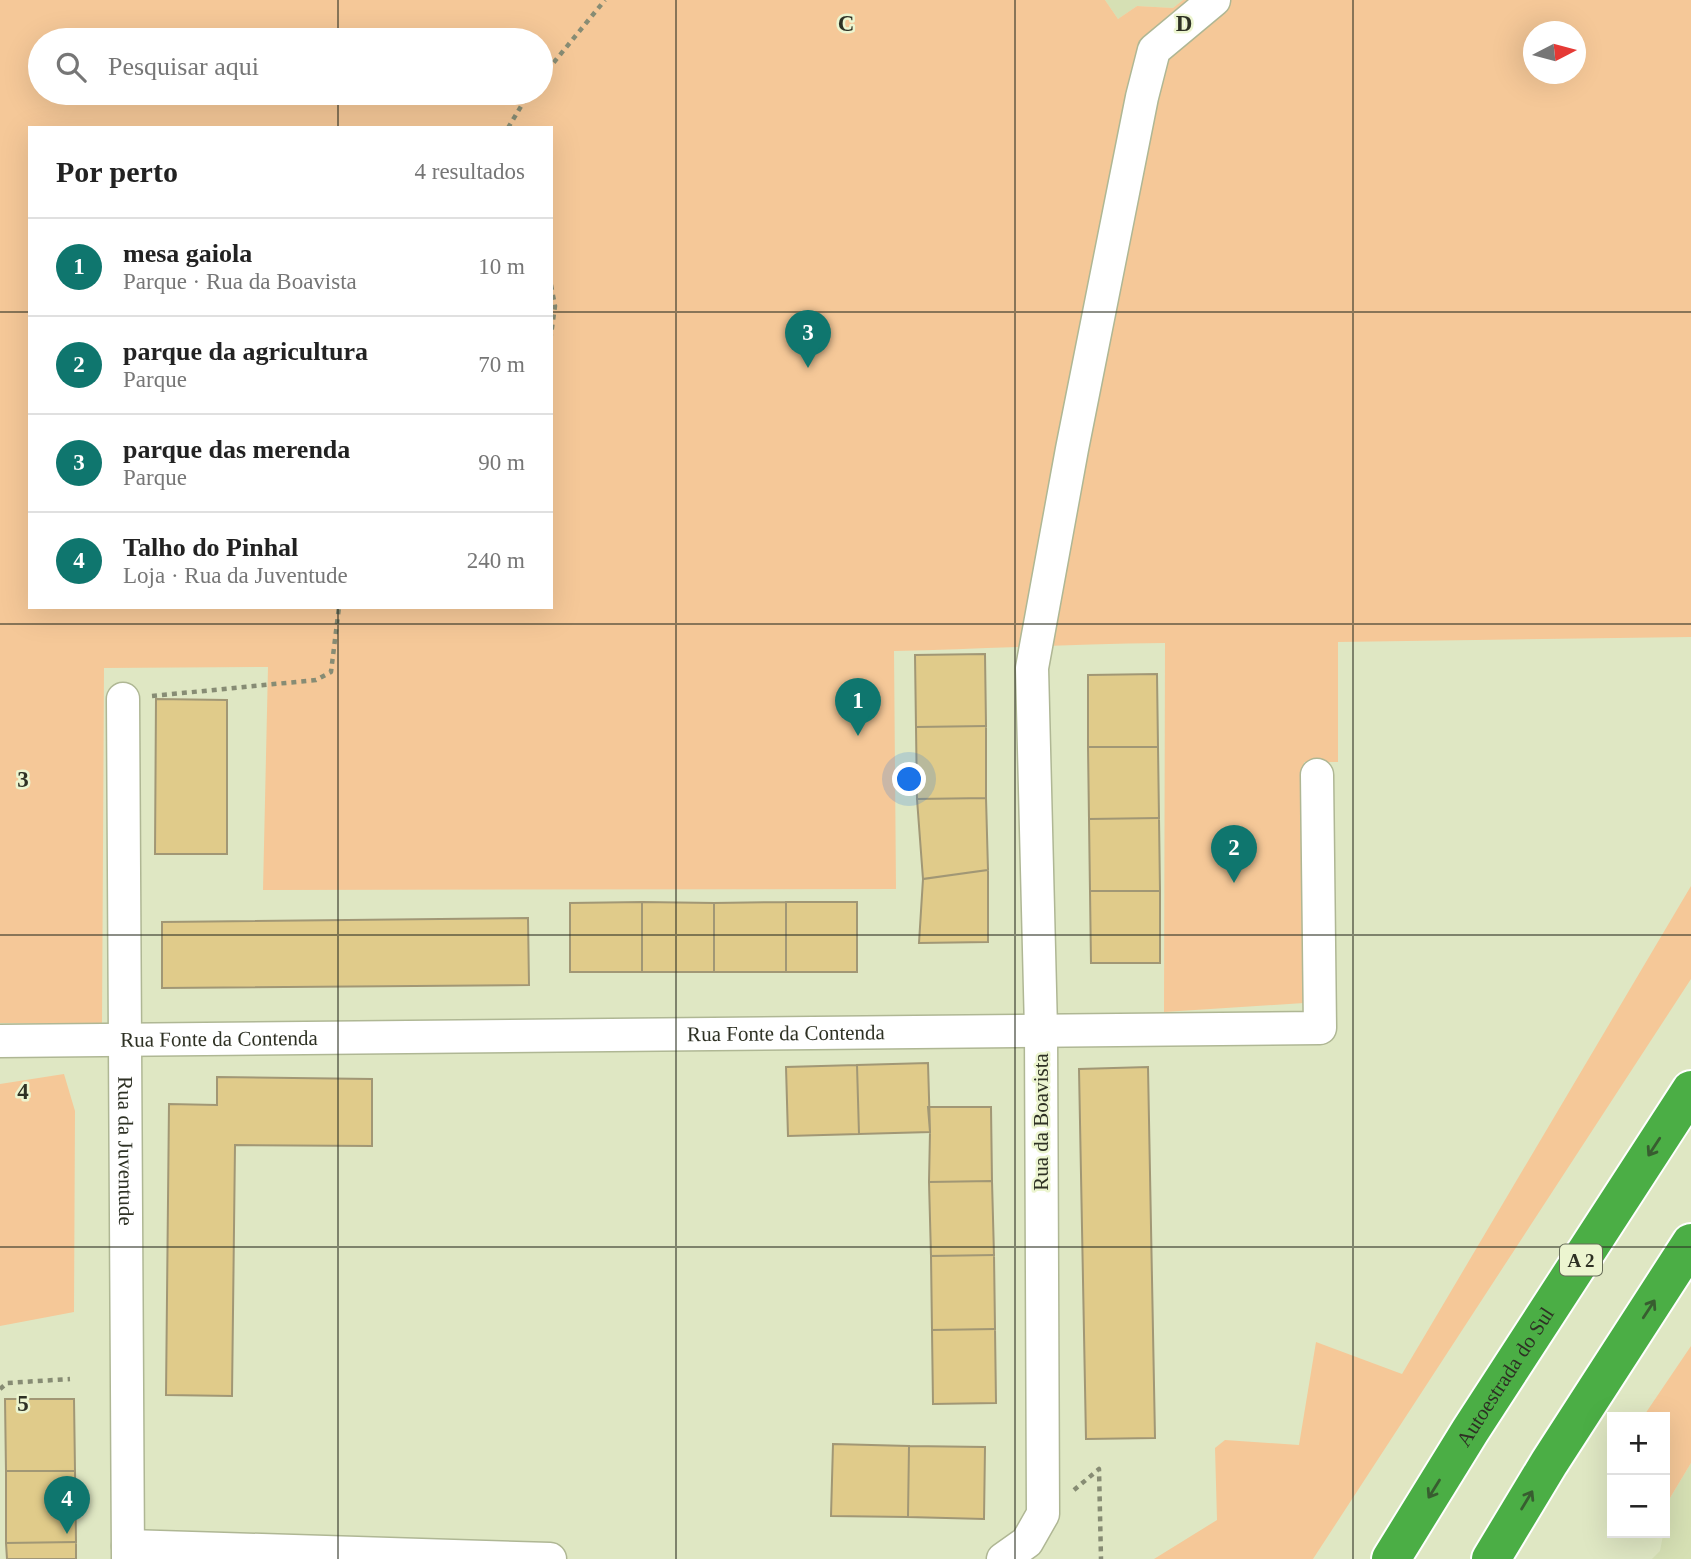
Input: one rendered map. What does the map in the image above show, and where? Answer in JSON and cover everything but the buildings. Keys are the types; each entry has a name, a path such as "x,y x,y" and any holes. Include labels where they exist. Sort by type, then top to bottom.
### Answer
{"highway":[{"name":"Autoestrada do Sul","path":"1391,1559 1470,1431 1691,1090"},
{"path":"1492,1559 1549,1463 1691,1243"}],"street":[{"name":"Rua da Boavista","path":"1043,1514 1041,1030 1032,668 1075,435 1139,111 1154,50 1214,0"},
{"name":"Rua da Juventude","path":"123,699 128,1553"},
{"name":"Rua Fonte da Contenda","path":"0,1041 1320,1028 1317,775"},
{"path":"1003,1559 1027,1542 1043,1514"},
{"path":"128,1553 550,1559"}],"path":[{"path":"553,63 605,0"},
{"path":"509,126 522,105"},
{"path":"553,296 553,320"},
{"path":"123,699 316,680 331,672 339,609"},
{"path":"0,1389 7,1383 70,1379"},
{"path":"1043,1514 1099,1469 1101,1559"}],"shaded area":[{"path":"0,0 1105,0 1118,19 1137,6 1173,8 1183,0 1691,0 1691,637 1338,642 1338,762 1304,762 1304,1003 1164,1012 1165,643 894,651 896,889 263,890 268,667 104,668 102,1024 0,1023"},
{"path":"1105,0 1183,0 1173,8 1137,6 1118,19"},
{"path":"1691,886 1691,979 1313,1559 1154,1559 1217,1520 1215,1448 1225,1440 1299,1445 1316,1342 1402,1374"},
{"path":"64,1074 75,1111 74,1312 0,1326 0,1084"},
{"path":"1691,1346 1691,1463 1670,1498 1670,1412 1646,1412"},
{"path":"1691,1463 1691,1559 1652,1559 1660,1551 1662,1538 1670,1538 1670,1498"}],"place":[{"name":"parque das merenda","path":"808,368"},
{"name":"mesa gaiola","path":"858,736"},
{"name":"parque da agricultura","path":"1234,883"},
{"name":"Talho do Pinhal","path":"67,1534"}]}
